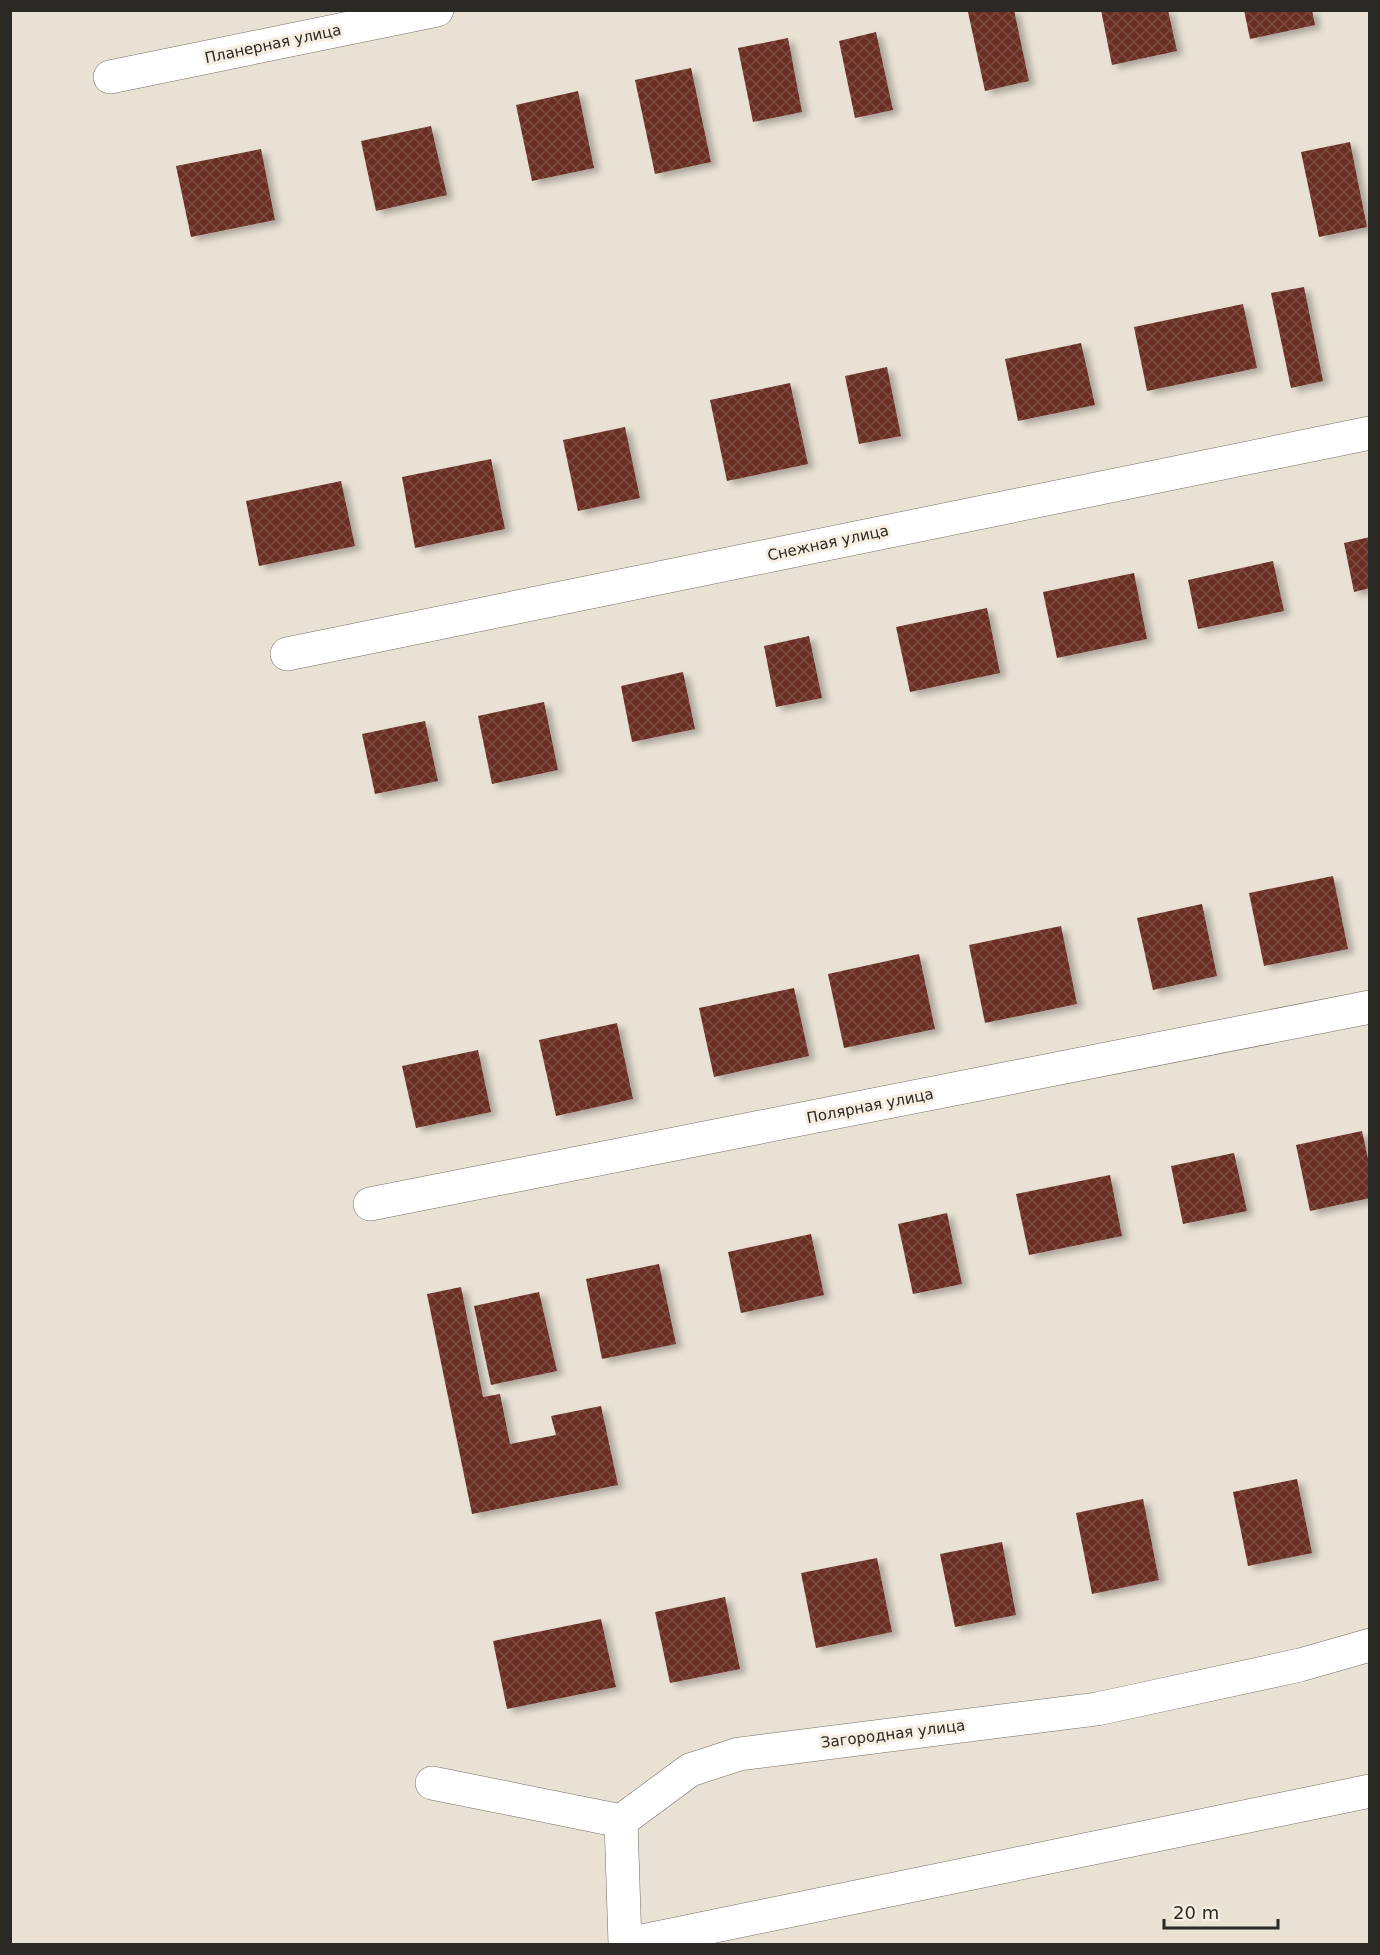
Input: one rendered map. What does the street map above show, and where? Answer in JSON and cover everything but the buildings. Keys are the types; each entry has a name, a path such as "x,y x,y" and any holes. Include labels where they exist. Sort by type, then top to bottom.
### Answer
{"street":[{"name":"Планерная улица","path":"110,77 437,10"},
{"name":"Снежная улица","path":"288,654 1370,433"},
{"name":"Полярная улица","path":"370,1204 1370,1007"},
{"name":"Загородная улица","path":"621,1821 690,1770 739,1754 1098,1709 1300,1665 1370,1645"},
{"path":"432,1783 621,1821 626,1944 1370,1791"}]}
